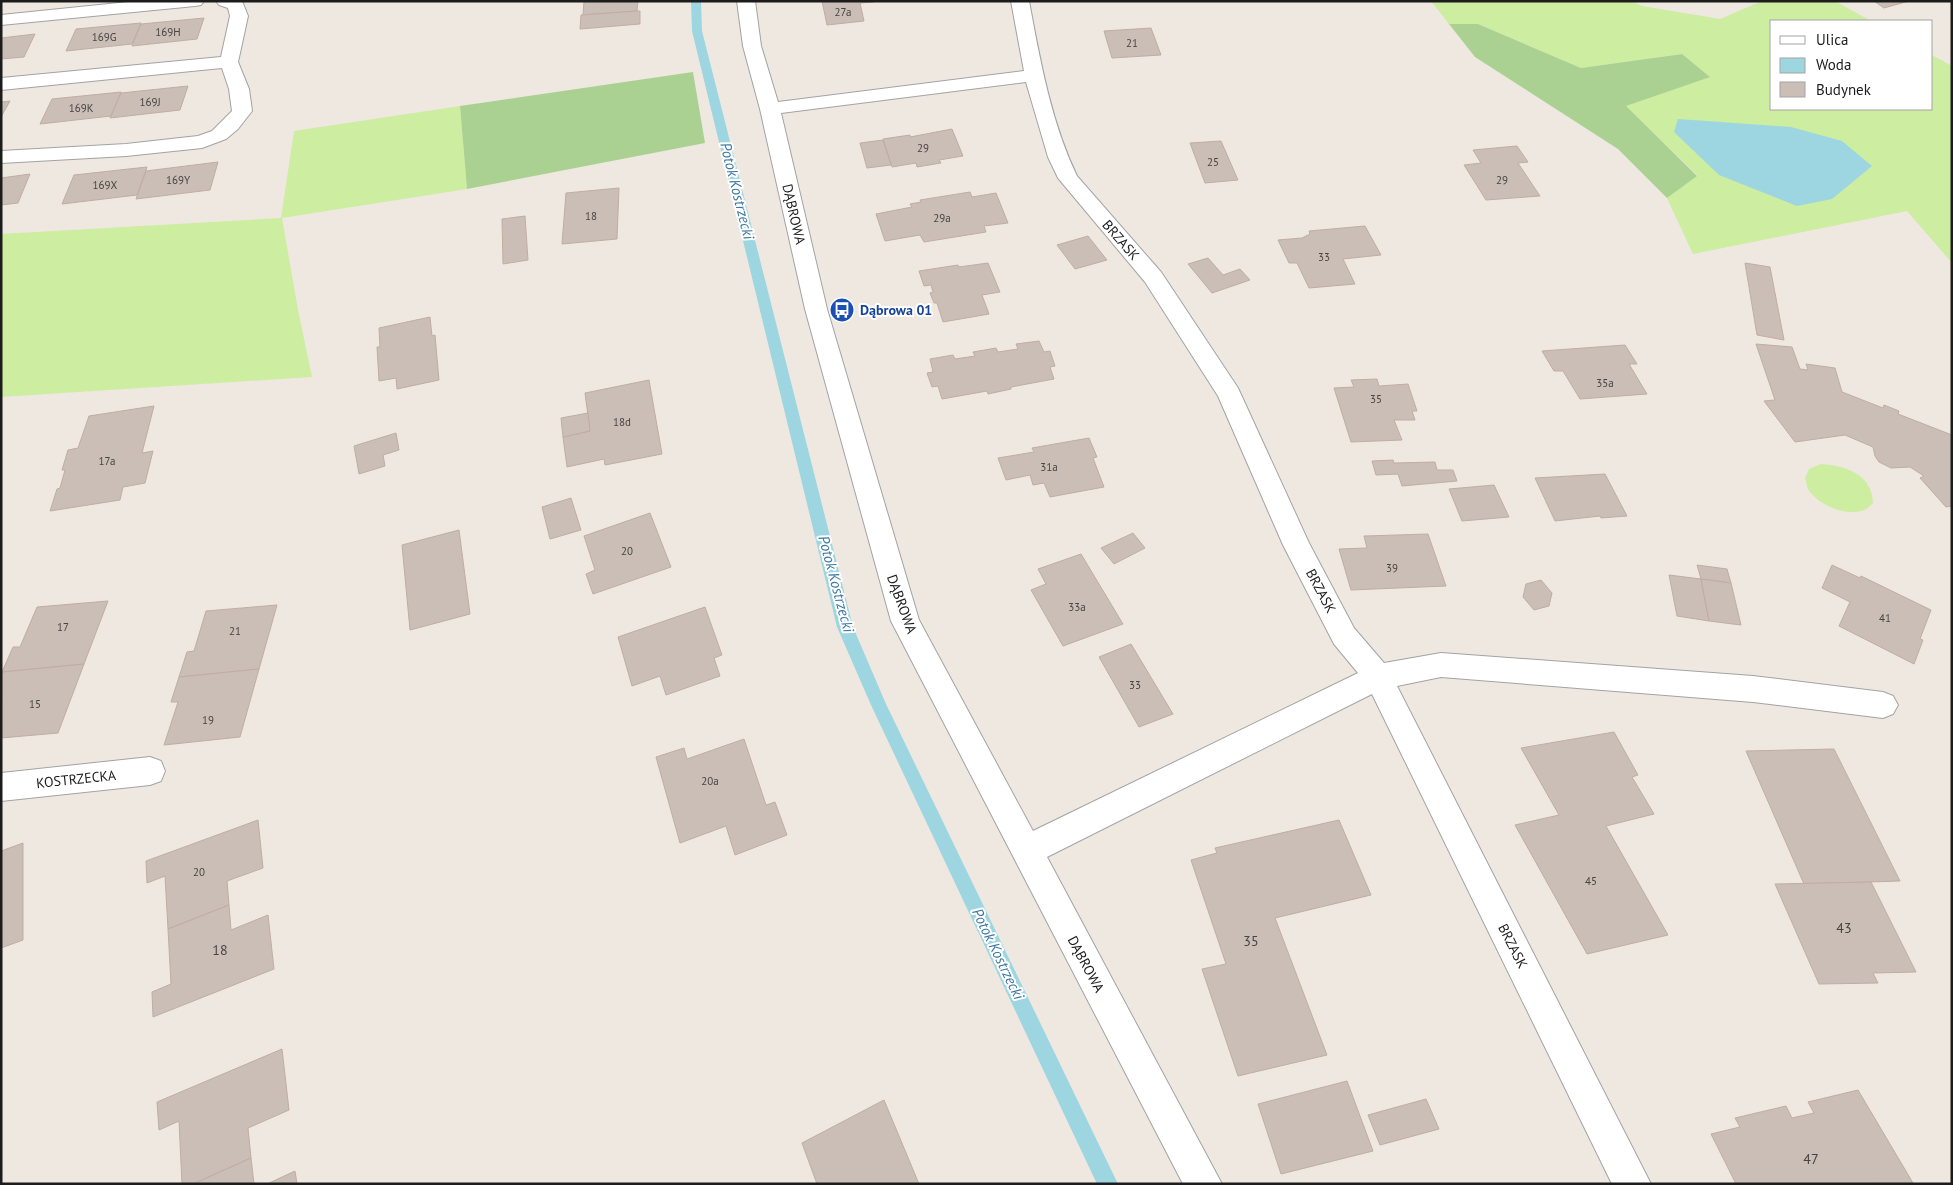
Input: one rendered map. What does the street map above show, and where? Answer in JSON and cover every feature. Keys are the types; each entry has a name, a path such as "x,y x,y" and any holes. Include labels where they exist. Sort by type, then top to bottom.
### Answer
{"street":[{"path":"1,20 195,1"},
{"path":"1,157 126,150 202,142 219,136 242,111 239,89 229,62 239,16 236,5 225,1"},
{"name":"DĄBROWA","path":"746,1 752,46 770,108 816,309 905,621 1203,1184"},
{"name":"BRZASK","path":"1020,1 1034,75 1058,157 1068,178 1153,277 1229,394 1296,544 1344,636 1378,677 1632,1184"},
{"path":"1,84 229,62"},
{"path":"770,108 1034,75"},
{"path":"1026,851 1378,677 1441,665 1753,689 1883,705"},
{"name":"KOSTRZECKA","path":"1,787 150,771"}],"green space":[{"path":"1431,1 1631,1 1642,6 1720,19 1762,1 1835,1 1869,20 1770,20 1770,110 1933,110 1933,56 1952,66 1952,263 1907,211 1693,254 1667,198 1697,175 1625,106 1709,76 1681,54 1581,68 1478,24 1449,24"},
{"path":"1449,24 1478,24 1581,68 1682,54 1710,77 1626,106 1697,176 1667,198 1618,149 1475,57"},
{"path":"693,72 705,143 467,189 460,106"},
{"path":"460,106 467,189 282,218 312,377 1,397 1,234 281,218 294,131"},
{"path":"1821,464 1840,467 1863,478 1872,493 1873,503 1864,510 1849,512 1825,505 1818,500 1808,489 1805,478 1809,469"}],"water":[{"path":"1678,119 1791,127 1842,141 1872,166 1832,199 1797,206 1719,175 1674,132"}],"building":[{"path":"584,1 638,1 637,11 583,15"},
{"path":"822,1 874,2 860,3 864,21 827,25"},
{"path":"1874,1 1909,1 1884,8"},
{"path":"640,11 640,24 580,29 581,15"},
{"path":"204,18 197,39 132,46 141,24"},
{"path":"141,23 132,44 66,51 76,29"},
{"path":"1151,28 1161,55 1112,58 1104,31"},
{"path":"35,34 24,57 1,59 1,38"},
{"path":"188,86 180,110 110,118 121,93"},
{"path":"121,92 111,116 40,124 52,99"},
{"path":"10,101 1,117 1,102"},
{"path":"952,129 963,156 939,160 941,163 917,167 916,163 892,167 883,139 910,135 910,137"},
{"path":"883,140 891,165 867,168 860,143"},
{"path":"1221,141 1238,180 1205,183 1190,143"},
{"path":"1517,146 1528,162 1518,163 1540,196 1486,200 1464,165 1481,163 1473,150"},
{"path":"218,162 210,190 136,199 146,171"},
{"path":"147,167 137,195 62,204 74,175"},
{"path":"30,174 18,203 1,205 1,178"},
{"path":"619,188 617,239 562,244 566,193"},
{"path":"970,192 972,197 996,193 1008,223 984,226 986,232 924,242 920,235 885,241 876,214 912,207 910,204 921,202 920,200"},
{"path":"525,216 528,260 503,264 502,219"},
{"path":"1365,226 1381,255 1343,259 1355,284 1309,288 1297,263 1289,263 1278,240 1302,238 1310,234 1309,231"},
{"path":"1088,236 1107,260 1075,269 1057,245"},
{"path":"1208,258 1223,275 1240,269 1250,280 1212,293 1188,264"},
{"path":"988,263 1000,292 982,295 989,314 943,322 937,303 934,303 930,293 933,292 931,285 924,286 919,271"},
{"path":"1745,263 1770,267 1784,340 1757,335"},
{"path":"430,317 432,336 435,335 439,380 397,389 396,378 379,381 377,347 380,347 379,328"},
{"path":"1039,341 1044,352 1050,351 1055,366 1050,367 1054,379 1011,387 1011,389 988,394 987,391 942,399 938,386 932,387 927,373 933,372 930,359 953,355 955,359 975,356 973,352 996,348 998,352 1018,349 1016,344"},
{"path":"1756,344 1792,347 1800,369 1808,370 1806,364 1835,368 1842,392 1883,408 1884,405 1899,411 1898,414 1952,435 1952,506 1946,507 1920,478 1924,476 1910,467 1891,468 1879,462 1873,447 1845,435 1795,442 1764,401 1775,400"},
{"path":"1625,345 1637,364 1629,364 1647,394 1580,399 1563,371 1554,371 1542,351"},
{"path":"1377,379 1379,386 1408,384 1417,411 1412,411 1415,420 1394,420 1402,440 1351,442 1334,388 1354,387 1351,380"},
{"path":"649,380 662,454 605,465 604,459 567,467 563,437 590,431 585,393"},
{"path":"154,406 142,453 153,451 145,483 123,487 120,500 50,511 57,489 60,488 65,470 62,470 68,450 78,448 89,416"},
{"path":"588,413 590,431 563,437 561,418"},
{"path":"396,433 399,450 383,455 385,466 359,474 354,446"},
{"path":"1089,438 1097,457 1093,458 1104,487 1050,497 1044,483 1033,485 1030,475 1006,480 998,458 1034,452 1032,448"},
{"path":"1393,460 1394,463 1435,462 1437,470 1453,470 1457,481 1402,486 1398,474 1376,475 1372,461"},
{"path":"1605,474 1627,516 1601,518 1600,516 1555,521 1535,478"},
{"path":"1494,485 1509,517 1462,521 1449,489"},
{"path":"571,498 581,530 550,539 542,507"},
{"path":"650,513 671,567 593,594 586,574 595,570 584,536"},
{"path":"459,530 470,614 410,630 402,545"},
{"path":"1133,533 1145,548 1114,564 1101,548"},
{"path":"1428,534 1446,586 1351,590 1339,549 1367,548 1364,536"},
{"path":"1081,554 1123,624 1063,646 1031,590 1046,584 1038,569"},
{"path":"1697,565 1727,569 1731,583 1701,579"},
{"path":"1832,565 1860,578 1861,576 1931,610 1920,639 1923,640 1914,664 1839,626 1850,602 1822,588"},
{"path":"1669,575 1701,579 1709,621 1677,616"},
{"path":"1701,579 1731,583 1741,625 1709,621"},
{"path":"1541,580 1552,593 1549,606 1534,610 1523,597 1526,584"},
{"path":"108,601 84,664 2,672 13,647 20,647 37,607"},
{"path":"277,605 259,669 179,677 187,652 194,651 206,611"},
{"path":"705,607 722,655 714,658 720,676 666,695 660,676 632,686 618,637"},
{"path":"1131,644 1173,714 1139,727 1099,657"},
{"path":"84,664 58,733 1,738 2,672"},
{"path":"259,669 240,737 164,745 178,702 171,702 179,677"},
{"path":"1614,732 1638,775 1632,777 1654,814 1606,826 1668,935 1587,954 1515,825 1559,815 1521,748"},
{"path":"744,739 766,805 775,802 787,835 735,855 726,826 680,843 656,757 684,748 687,759"},
{"path":"1834,749 1900,881 1804,884 1746,751"},
{"path":"258,820 263,868 227,881 229,905 168,929 165,876 147,883 146,861"},
{"path":"1339,820 1371,895 1275,918 1327,1055 1238,1076 1202,969 1226,964 1191,860 1217,853 1215,848"},
{"path":"23,843 23,940 1,948 1,851"},
{"path":"1871,882 1916,972 1873,973 1878,983 1819,984 1775,884"},
{"path":"229,905 231,930 268,915 274,969 153,1017 152,992 171,984 168,929"},
{"path":"282,1049 289,1110 248,1128 251,1158 193,1184 182,1184 179,1121 159,1130 157,1102"},
{"path":"1347,1081 1373,1151 1281,1174 1258,1104"},
{"path":"1858,1090 1913,1183 1736,1184 1711,1134 1740,1127 1735,1118 1786,1106 1792,1118 1814,1113 1808,1102"},
{"path":"1426,1099 1439,1129 1380,1145 1368,1115"},
{"path":"884,1100 919,1184 817,1184 802,1143"},
{"path":"251,1158 254,1184 193,1184"},
{"path":"295,1171 297,1184 267,1184"}],"waterway":[{"name":"Potok Kostrzecki","path":"696,1 697,31 845,627 879,705 1108,1184"}],"place":[{"name":"Dąbrowa 01","path":"842,310"}]}
